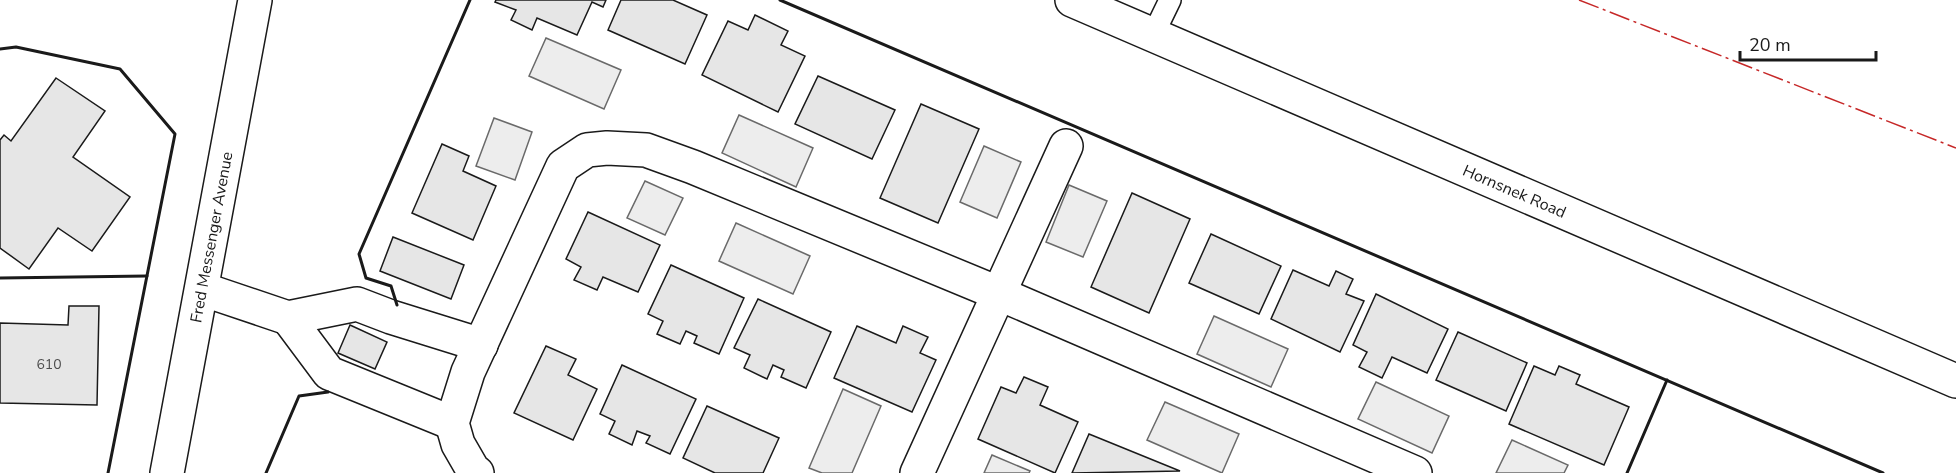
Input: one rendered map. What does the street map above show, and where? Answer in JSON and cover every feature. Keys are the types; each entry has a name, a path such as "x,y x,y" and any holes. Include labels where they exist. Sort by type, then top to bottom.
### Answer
{"street":[{"name":"Fred Messenger Avenue","path":"167,473 255,0"},
{"name":"Hornsnek Road","path":"1072,0 1956,381"},
{"path":"917,473 1066,146"},
{"path":"477,473 458,444 452,423 468,372 563,166 587,150 607,148 646,150 674,160 1000,294 1415,473"},
{"path":"201,289 288,318 357,304 481,345"},
{"path":"288,318 329,373 452,423"}],"lane":[{"path":"1153,35 1170,0"}],"shaded area":[{"path":"546,38 621,70 604,109 529,76"},
{"path":"739,115 813,148 796,187 722,153"},
{"path":"494,118 532,132 515,180 476,166"},
{"path":"984,146 1021,162 997,218 960,202"},
{"path":"645,181 683,198 665,235 627,218"},
{"path":"1069,185 1107,201 1083,257 1046,242"},
{"path":"736,223 810,256 793,294 719,261"},
{"path":"1214,316 1288,349 1271,387 1197,354"},
{"path":"1376,382 1449,416 1432,453 1358,419"},
{"path":"843,389 881,406 852,473 822,473 809,468"},
{"path":"1165,402 1239,434 1222,473 1147,440"},
{"path":"1512,440 1568,465 1564,473 1496,473"},
{"path":"992,455 1030,471 1029,473 984,473"}],"building":[{"path":"496,0 606,0 603,7 592,2 577,35 537,18 532,30 511,20 516,10 495,2"},
{"path":"621,0 673,0 707,15 685,64 608,30"},
{"path":"755,15 788,31 781,45 805,56 778,112 702,75 728,21 748,30"},
{"path":"818,76 895,110 872,159 795,124"},
{"path":"56,78 105,111 73,157 130,197 92,251 58,228 29,269 0,248 0,140 4,135 11,141"},
{"path":"921,104 979,129 938,223 880,198"},
{"path":"442,144 469,156 463,171 496,186 473,240 412,213"},
{"path":"1132,193 1190,219 1149,313 1091,287"},
{"path":"588,212 660,245 638,292 603,277 597,290 574,280 581,267 566,259"},
{"path":"1211,234 1281,266 1259,314 1189,283"},
{"path":"393,237 464,265 451,299 380,271"},
{"path":"671,265 744,298 719,354 694,343 697,336 686,331 680,344 657,334 663,321 648,314"},
{"path":"1293,270 1329,286 1336,271 1353,279 1346,294 1364,301 1340,352 1271,319"},
{"path":"1376,294 1448,329 1427,373 1392,357 1382,378 1359,367 1367,352 1353,345"},
{"path":"758,299 831,332 806,388 781,377 784,370 773,365 767,379 744,368 750,355 734,348"},
{"path":"69,306 99,306 97,405 0,403 0,323 68,325"},
{"path":"350,325 387,342 375,369 338,353"},
{"path":"857,326 896,343 903,326 928,337 920,353 936,360 912,412 834,378"},
{"path":"1458,332 1527,363 1506,411 1436,380"},
{"path":"546,346 576,359 568,375 597,389 573,440 514,413"},
{"path":"622,365 696,399 670,454 646,443 650,436 637,431 632,445 609,434 615,421 600,414"},
{"path":"1534,366 1555,375 1559,366 1580,375 1576,384 1629,407 1604,465 1509,424"},
{"path":"1024,377 1048,387 1040,405 1078,422 1055,473 978,439 1001,387 1016,393"},
{"path":"707,406 779,438 763,473 715,473 683,458"},
{"path":"1089,434 1180,471 1072,473"}],"wall":[{"path":"397,305 391,286 366,278 359,254 470,0"},
{"path":"780,0 1883,473"},
{"path":"0,49 16,47 120,69 175,134 108,473"},
{"path":"0,278 147,276"},
{"path":"1627,473 1667,380"},
{"path":"266,473 299,396 328,392"}],"power":[{"path":"1579,0 1956,148"}]}
